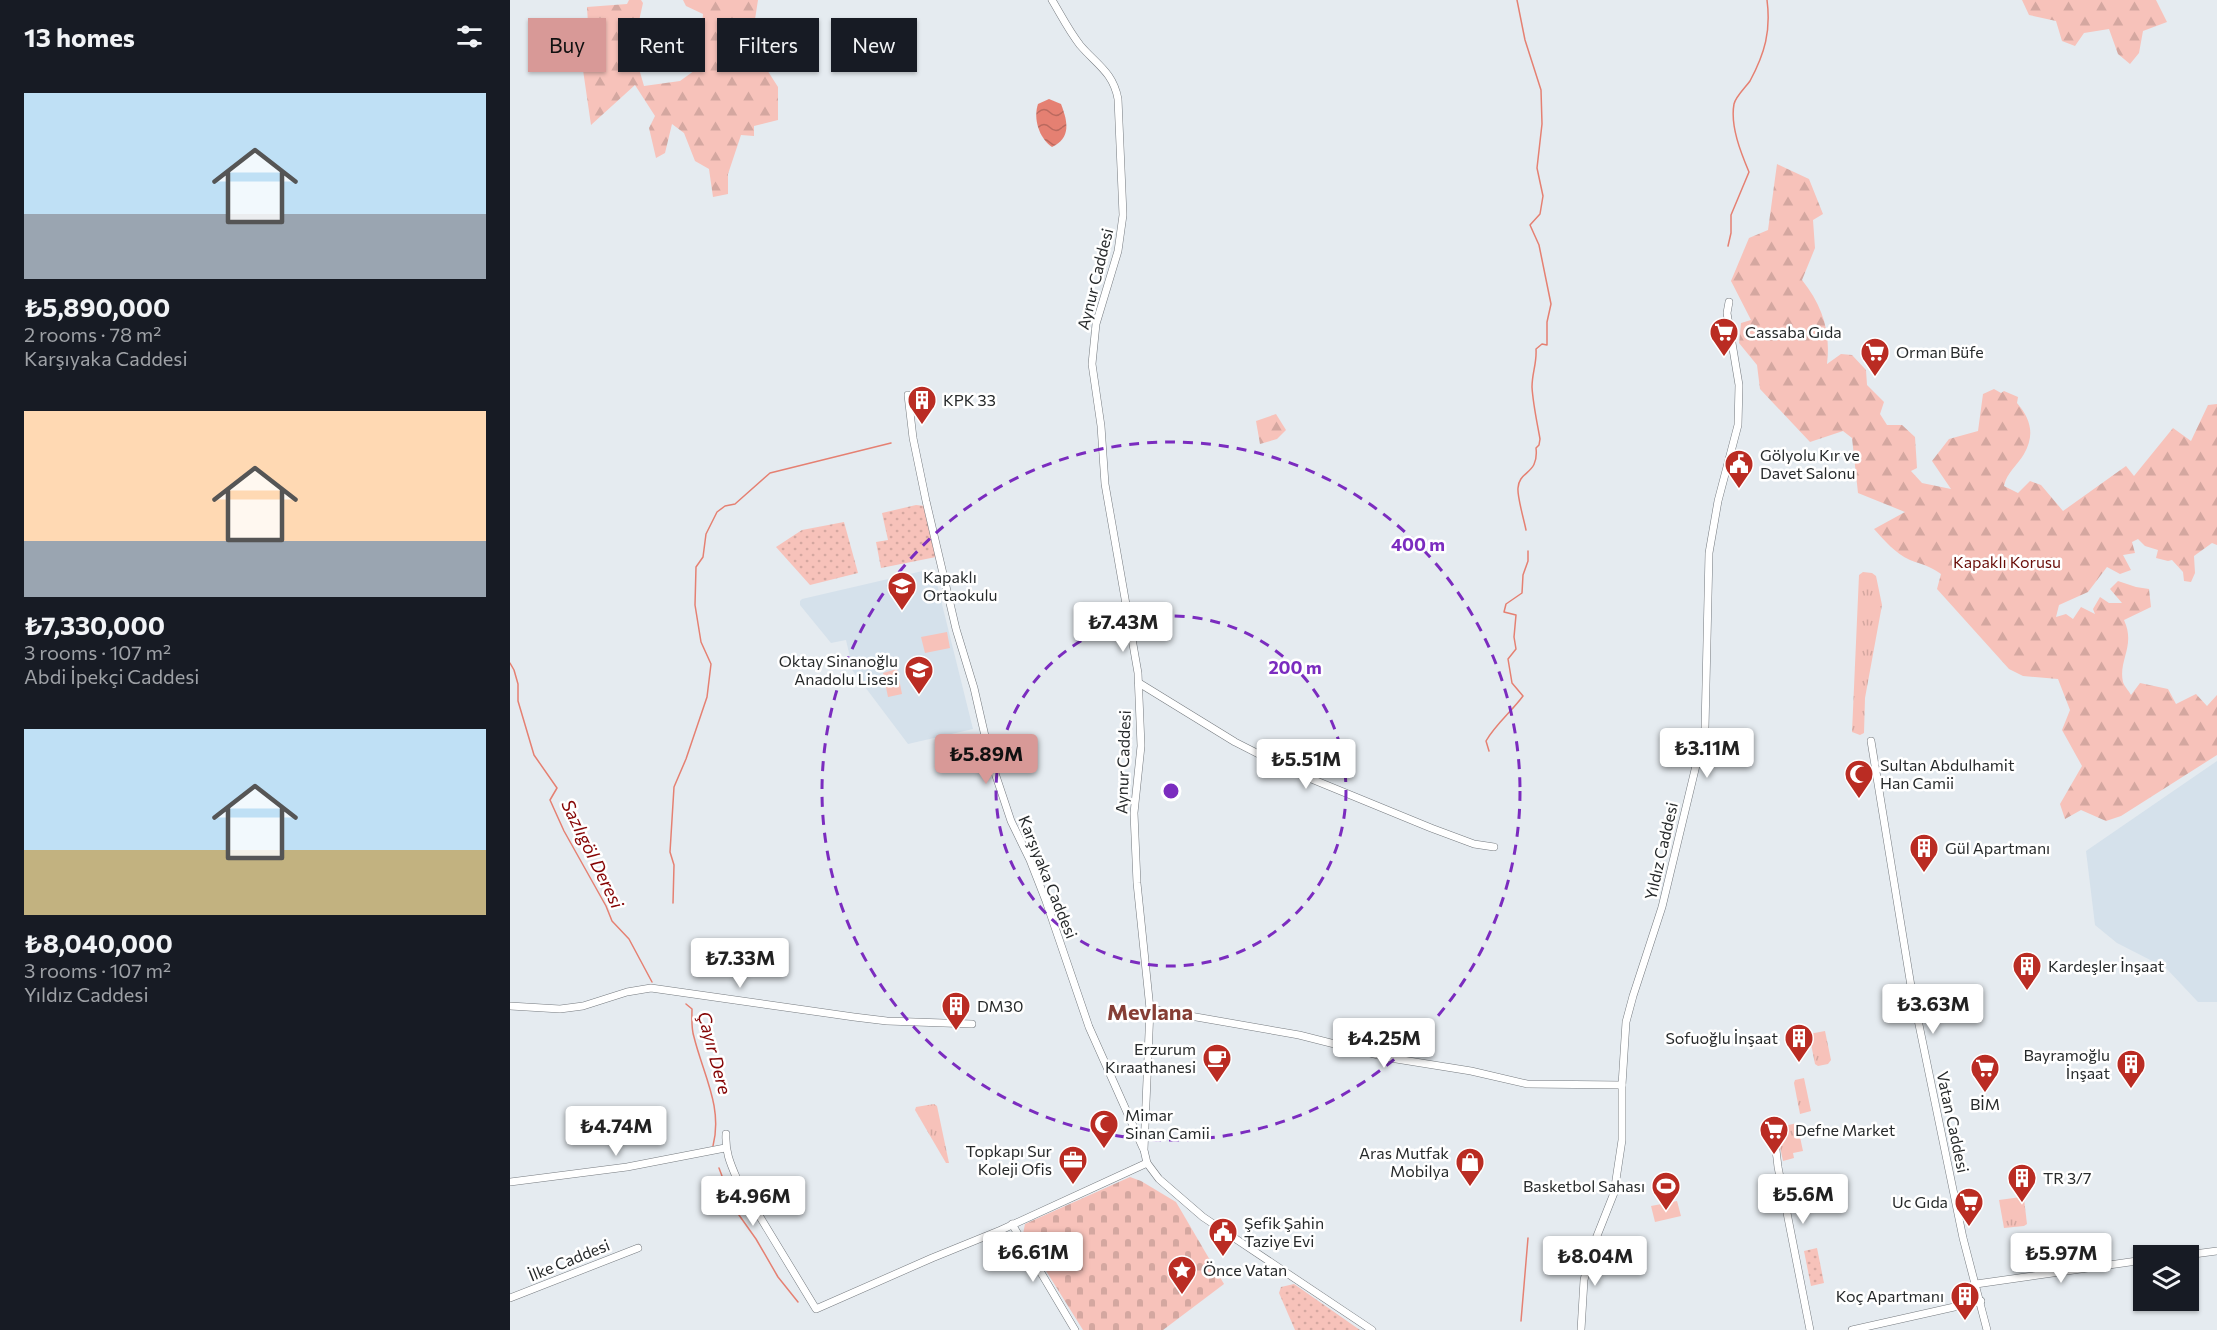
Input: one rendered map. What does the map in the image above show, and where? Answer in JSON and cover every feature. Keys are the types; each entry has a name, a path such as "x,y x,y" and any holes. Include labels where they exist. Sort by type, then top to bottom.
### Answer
{"street":[{"name":"Aynur Caddesi","path":"1052,0 1080,44 1106,70 1116,85 1118,99 1123,215 1118,251 1096,324 1092,364 1106,484 1139,683 1141,746 1134,813 1150,1009 1144,1150 1147,1163 1159,1179 1203,1217 1372,1330"},
{"name":"Yıldız Caddesi","path":"1581,1330 1582,1290 1591,1251 1614,1193 1622,1140 1622,1085 1626,1022 1662,907 1705,728 1709,553 1718,501 1738,425 1739,385 1727,313 1729,302"},
{"name":"Karşıyaka Caddesi","path":"908,394 913,438 926,501 956,629 974,688 996,776 1011,821 1046,901 1089,1027 1144,1150"},
{"path":"1139,683 1235,742 1292,771 1431,828 1474,844 1494,847"},
{"name":"Vatan Caddesi","path":"1871,741 1909,977 1963,1238 1987,1330"},
{"path":"510,1006 560,1009 583,1006 627,992 651,988 876,1020 972,1024"},
{"path":"1150,1009 1299,1035 1390,1058 1472,1071 1527,1084 1622,1085"},
{"path":"1773,1124 1778,1167 1810,1330"},
{"path":"726,1134 725,1148 737,1179 816,1309 1147,1163"},
{"path":"510,1182 606,1171 725,1148"},
{"path":"1012,1224 1075,1330"},
{"name":"İlke Caddesi","path":"510,1298 638,1248"},
{"path":"2199,1253 2217,1251"},
{"path":"1976,1284 2133,1262"},
{"path":"1852,1330 1981,1301"}],"shaded area":[{"path":"927,570 935,576 973,729 908,744 850,667 852,666 846,640 831,643 800,605 800,601"},
{"path":"2217,761 2217,1002 2198,1002 2166,968 2117,943 2095,925 2086,851"}],"green space":[{"path":"629,0 641,0 643,3 640,18 618,18 618,72 640,72 644,86 680,81 692,72 705,72 705,18 703,18 703,14 686,6 683,0 758,0 755,18 717,18 717,72 768,72 778,87 778,120 754,126 754,136 741,135 728,174 728,194 713,197 709,169 695,161 684,133 672,124 665,153 656,158 649,128 655,116 635,85 591,125 583,72 606,72 606,18 588,18 587,7 627,4"},
{"path":"2022,0 2156,0 2167,22 2143,31 2139,53 2130,64 2118,54 2109,29 2084,33 2075,46 2062,41 2056,21 2029,15"},
{"name":"Kapaklı Korusu","path":"1777,164 1809,179 1823,214 1813,220 1815,248 1802,280 1815,299 1824,319 1828,340 1827,364 1841,354 1852,355 1866,370 1867,385 1884,402 1880,414 1887,425 1902,425 1915,437 1917,468 1911,471 1922,483 1951,489 1932,461 1949,439 1978,431 1983,394 1994,389 2018,397 2017,403 2026,415 2030,427 2030,440 2027,447 2007,477 2004,486 2018,493 2030,481 2041,485 2063,511 2126,466 2134,476 2173,428 2191,441 2208,405 2217,404 2217,545 2212,543 2194,556 2195,573 2191,582 2184,581 2183,572 2172,560 2156,558 2158,550 2145,546 2138,539 2132,542 2135,553 2123,555 2131,570 2120,574 2107,567 2088,592 2059,605 2056,617 2066,614 2073,619 2081,607 2095,614 2093,609 2100,597 2109,603 2122,603 2110,589 2118,581 2149,589 2151,607 2124,620 2128,638 2122,674 2125,687 2131,695 2140,683 2168,689 2176,704 2196,694 2207,706 2217,695 2217,755 2121,816 2106,821 2081,810 2065,819 2060,804 2082,766 2062,730 2070,710 2058,679 2023,676 2009,669 1937,589 1941,574 1900,554 1874,529 1905,512 1858,493 1852,438 1843,431 1810,442 1760,389 1757,365 1739,343 1741,323 1751,320 1731,281 1749,238 1768,230"},
{"path":"1276,414 1286,430 1277,439 1260,444 1256,421"},
{"path":"916,505 925,506 936,557 881,568 876,542 888,540 882,513"},
{"path":"844,522 858,573 810,585 776,547 802,530"},
{"path":"1863,572 1876,576 1882,605 1865,698 1864,733 1860,735 1852,732 1859,575"},
{"path":"947,632 950,648 925,653 921,637"},
{"path":"897,669 902,694 888,697 883,673"},
{"path":"1825,1031 1831,1060 1828,1064 1818,1066 1815,1064 1809,1034"},
{"path":"1804,1078 1811,1111 1800,1114 1794,1083 1795,1080"},
{"path":"934,1104 937,1106 949,1163 946,1163 915,1110 916,1107"},
{"path":"1797,1123 1803,1151 1793,1153 1794,1158 1783,1161 1776,1128"},
{"path":"1130,1177 1176,1202 1224,1284 1163,1330 1083,1330 1023,1234 1025,1224"},
{"path":"2021,1197 2024,1199 2027,1224 2004,1228 1999,1200"},
{"name":"Basketbol Sahası","path":"1677,1201 1681,1216 1655,1222 1651,1206"},
{"path":"1817,1248 1824,1283 1811,1286 1804,1251"},
{"path":"1294,1284 1360,1330 1295,1330 1279,1293 1281,1287"}],"water":[{"path":"1049,99 1061,104 1066,123 1065,134 1052,147 1044,139 1036,116 1038,104"}],"waterway":[{"path":"1517,0 1525,40 1541,90 1542,124 1537,168 1543,196 1540,214 1530,225 1539,245 1551,304 1547,322 1547,345 1542,344 1536,349 1532,382 1539,445 1536,448 1535,463 1519,482 1518,488 1526,530"},
{"path":"1728,246 1731,215 1749,172 1735,130 1734,104 1760,61 1767,32 1767,0"},
{"path":"673,903 674,865 670,852 674,787 707,697 711,664 701,642 695,605 696,567 703,557 706,534 717,512 725,506 735,504 770,473 891,443"},
{"path":"1489,751 1486,741 1523,696 1512,683 1508,659 1516,649 1514,637 1516,615 1504,612 1506,604 1522,593 1528,551"},
{"name":"Sazlıgöl Deresi","path":"510,663 518,684 518,701 534,755 557,788 550,800 612,921 629,939 652,982"},
{"name":"Çayır Dere","path":"686,1004 692,1009 693,1034 714,1104 716,1118 713,1146"},
{"name":"Çayır Dere","path":"719,1168 734,1208 756,1239 778,1277 798,1302"},
{"path":"1521,1321 1528,1238"}],"place":[{"name":"Cassaba Gıda","path":"1724,358"},
{"name":"Orman Büfe","path":"1875,378"},
{"name":"KPK 33","path":"922,426"},
{"name":"Gölyolu Kır ve Davet Salonu","path":"1739,490"},
{"name":"Kapaklı Ortaokulu","path":"902,612"},
{"name":"Oktay Sinanoğlu Anadolu Lisesi","path":"919,696"},
{"name":"Sultan Abdulhamit Han Camii","path":"1859,800"},
{"name":"Gül Apartmanı","path":"1924,874"},
{"name":"Kardeşler İnşaat","path":"2027,992"},
{"name":"DM30","path":"956,1032"},
{"name":"Sofuoğlu İnşaat","path":"1799,1064"},
{"name":"Erzurum Kıraathanesi","path":"1217,1084"},
{"name":"Bayramoğlu İnşaat","path":"2131,1090"},
{"name":"BİM","path":"1985,1094"},
{"name":"Mimar Sinan Camii","path":"1104,1150"},
{"name":"Defne Market","path":"1774,1156"},
{"name":"Topkapı Sur Koleji Ofis","path":"1073,1186"},
{"name":"Aras Mutfak Mobilya","path":"1470,1188"},
{"name":"TR 3/7","path":"2022,1204"},
{"name":"Basketbol Sahası","path":"1666,1212"},
{"name":"Uc Gıda","path":"1969,1228"},
{"name":"Şefik Şahin Taziye Evi","path":"1223,1258"},
{"name":"Önce Vatan","path":"1182,1296"},
{"name":"Koç Apartmanı","path":"1965,1322"}],"district":[{"name":"Mevlana","path":"1150,1012"}]}
